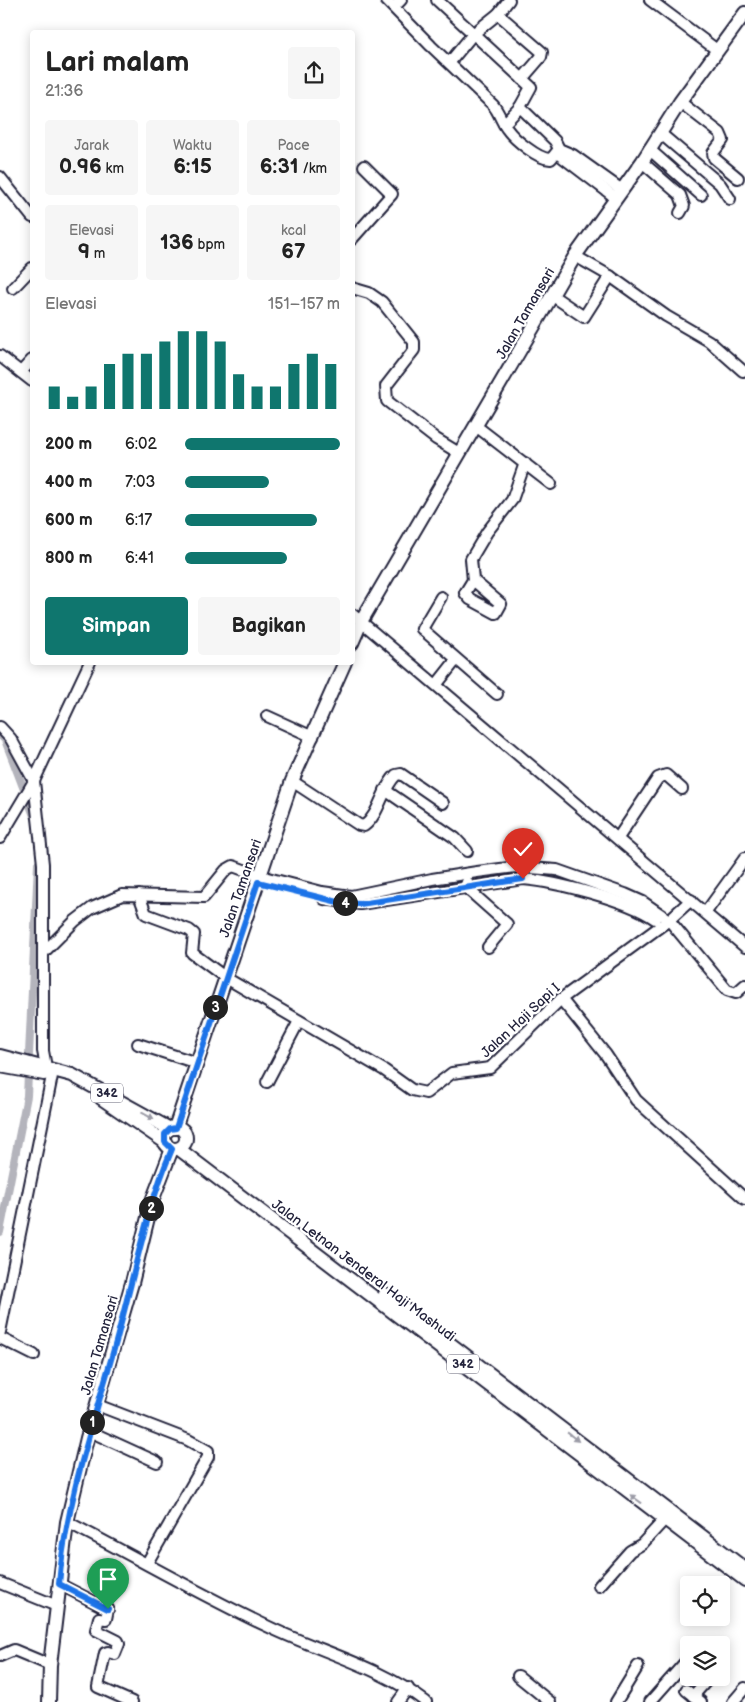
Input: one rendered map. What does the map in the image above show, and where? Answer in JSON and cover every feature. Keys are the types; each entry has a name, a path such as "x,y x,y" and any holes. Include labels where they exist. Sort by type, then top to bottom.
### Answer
{"main road":[{"name":"Jalan Tamansari","path":"357,617 460,453 575,256 642,162 680,102 745,12"},
{"name":"Jalan Tamansari","path":"49,1702 50,1665 67,1522 89,1431 132,1283 152,1202 175,1146 165,1134 173,1128 197,1063 292,781 313,737 343,665"},
{"name":"Jalan Letnan Jenderal Haji Mashudi","path":"0,1056 22,1065 89,1083 173,1128"},
{"name":"Jalan Letnan Jenderal Haji Mashudi","path":"0,1066 22,1065"},
{"name":"Jalan Letnan Jenderal Haji Mashudi","path":"46,1070 84,1087 175,1146 433,1335 742,1572"},
{"path":"173,1128 184,1131 186,1135 175,1146"},
{"name":"Jalan Letnan Jenderal Haji Mashudi","path":"520,1402 619,1486 742,1572"}],"street":[{"path":"386,0 398,4 431,46 450,62 493,105 507,129 539,157 551,159 558,151"},
{"path":"437,0 532,89 520,107 504,124"},
{"path":"450,62 473,34 498,14 509,0"},
{"path":"650,0 717,50"},
{"path":"498,14 542,52 541,57 522,79"},
{"path":"680,102 720,133 723,140 713,154 714,158 738,178"},
{"path":"520,107 555,141 558,151"},
{"path":"660,133 720,184 730,199"},
{"path":"649,150 701,194"},
{"path":"558,151 573,155 618,194"},
{"path":"642,162 680,195 684,206 680,213"},
{"path":"355,235 392,194 364,166"},
{"path":"0,177 30,214"},
{"path":"575,256 610,276 666,316 709,341 743,371"},
{"path":"13,288 30,270"},
{"path":"553,296 584,317 610,276"},
{"path":"355,289 369,293 382,302 399,320 414,342 414,350 386,386 387,401 436,439 460,453"},
{"path":"0,356 30,379"},
{"path":"21,372 30,362"},
{"path":"476,426 551,484"},
{"path":"473,580 471,559 487,532 512,500 525,463"},
{"path":"441,597 422,629 497,694"},
{"path":"357,617 745,947"},
{"path":"437,684 456,660"},
{"path":"0,838 32,784 89,665"},
{"path":"267,716 313,737"},
{"path":"0,727 11,739 32,784 43,864 43,1052 46,1070 0,1332"},
{"path":"292,781 359,825 364,826 390,780 396,774 401,774 442,803"},
{"path":"618,838 658,778 666,775 682,789"},
{"path":"385,790 454,838 467,851"},
{"path":"706,912 745,858"},
{"path":"43,953 75,921 92,908 122,895 204,897 226,870 234,866 259,879 342,903 360,904 402,899 510,879 538,881 622,902 666,922"},
{"path":"259,879 351,896 432,879 516,868 557,870 643,902 666,922 727,990 736,994 745,985"},
{"path":"465,886 469,874"},
{"path":"465,886 507,924 488,947"},
{"name":"Jalan Haji Sapi I","path":"139,895 146,914 189,930 194,934 192,953 226,978 384,1070 412,1090 426,1093 452,1074 490,1068 561,999 666,922 691,900"},
{"path":"561,999 606,1055 636,1100 745,1199"},
{"path":"267,1082 299,1021"},
{"path":"138,1044 197,1063"},
{"path":"0,1338 34,1356"},
{"path":"97,1405 188,1440 208,1451 208,1458 146,1562"},
{"path":"89,1431 157,1462"},
{"path":"599,1586 625,1556 642,1544 665,1519"},
{"path":"67,1522 270,1628 356,1661 408,1688 426,1702"},
{"path":"0,1583 57,1606"},
{"path":"59,1584 108,1609 106,1620 99,1618 96,1630 118,1641 119,1644 115,1654 105,1653 98,1687 132,1702"},
{"path":"0,1656 14,1650 50,1665"},
{"path":"616,1702 638,1666"},
{"path":"650,1702 680,1668"},
{"path":"518,1676 550,1702"},
{"path":"693,1696 702,1686"},
{"path":"398,1702 408,1688"},
{"path":"733,1702 745,1688"}],"waterway":[{"path":"0,735 5,740 36,821"},
{"path":"0,1232 27,1096 38,864"}],"route":[{"path":"108,1609 59,1584 67,1522 87,1438 114,1350 152,1202 172,1149 165,1142 165,1134 170,1129 176,1128 258,882 342,903 360,904 402,899 510,879 523,879"}]}
